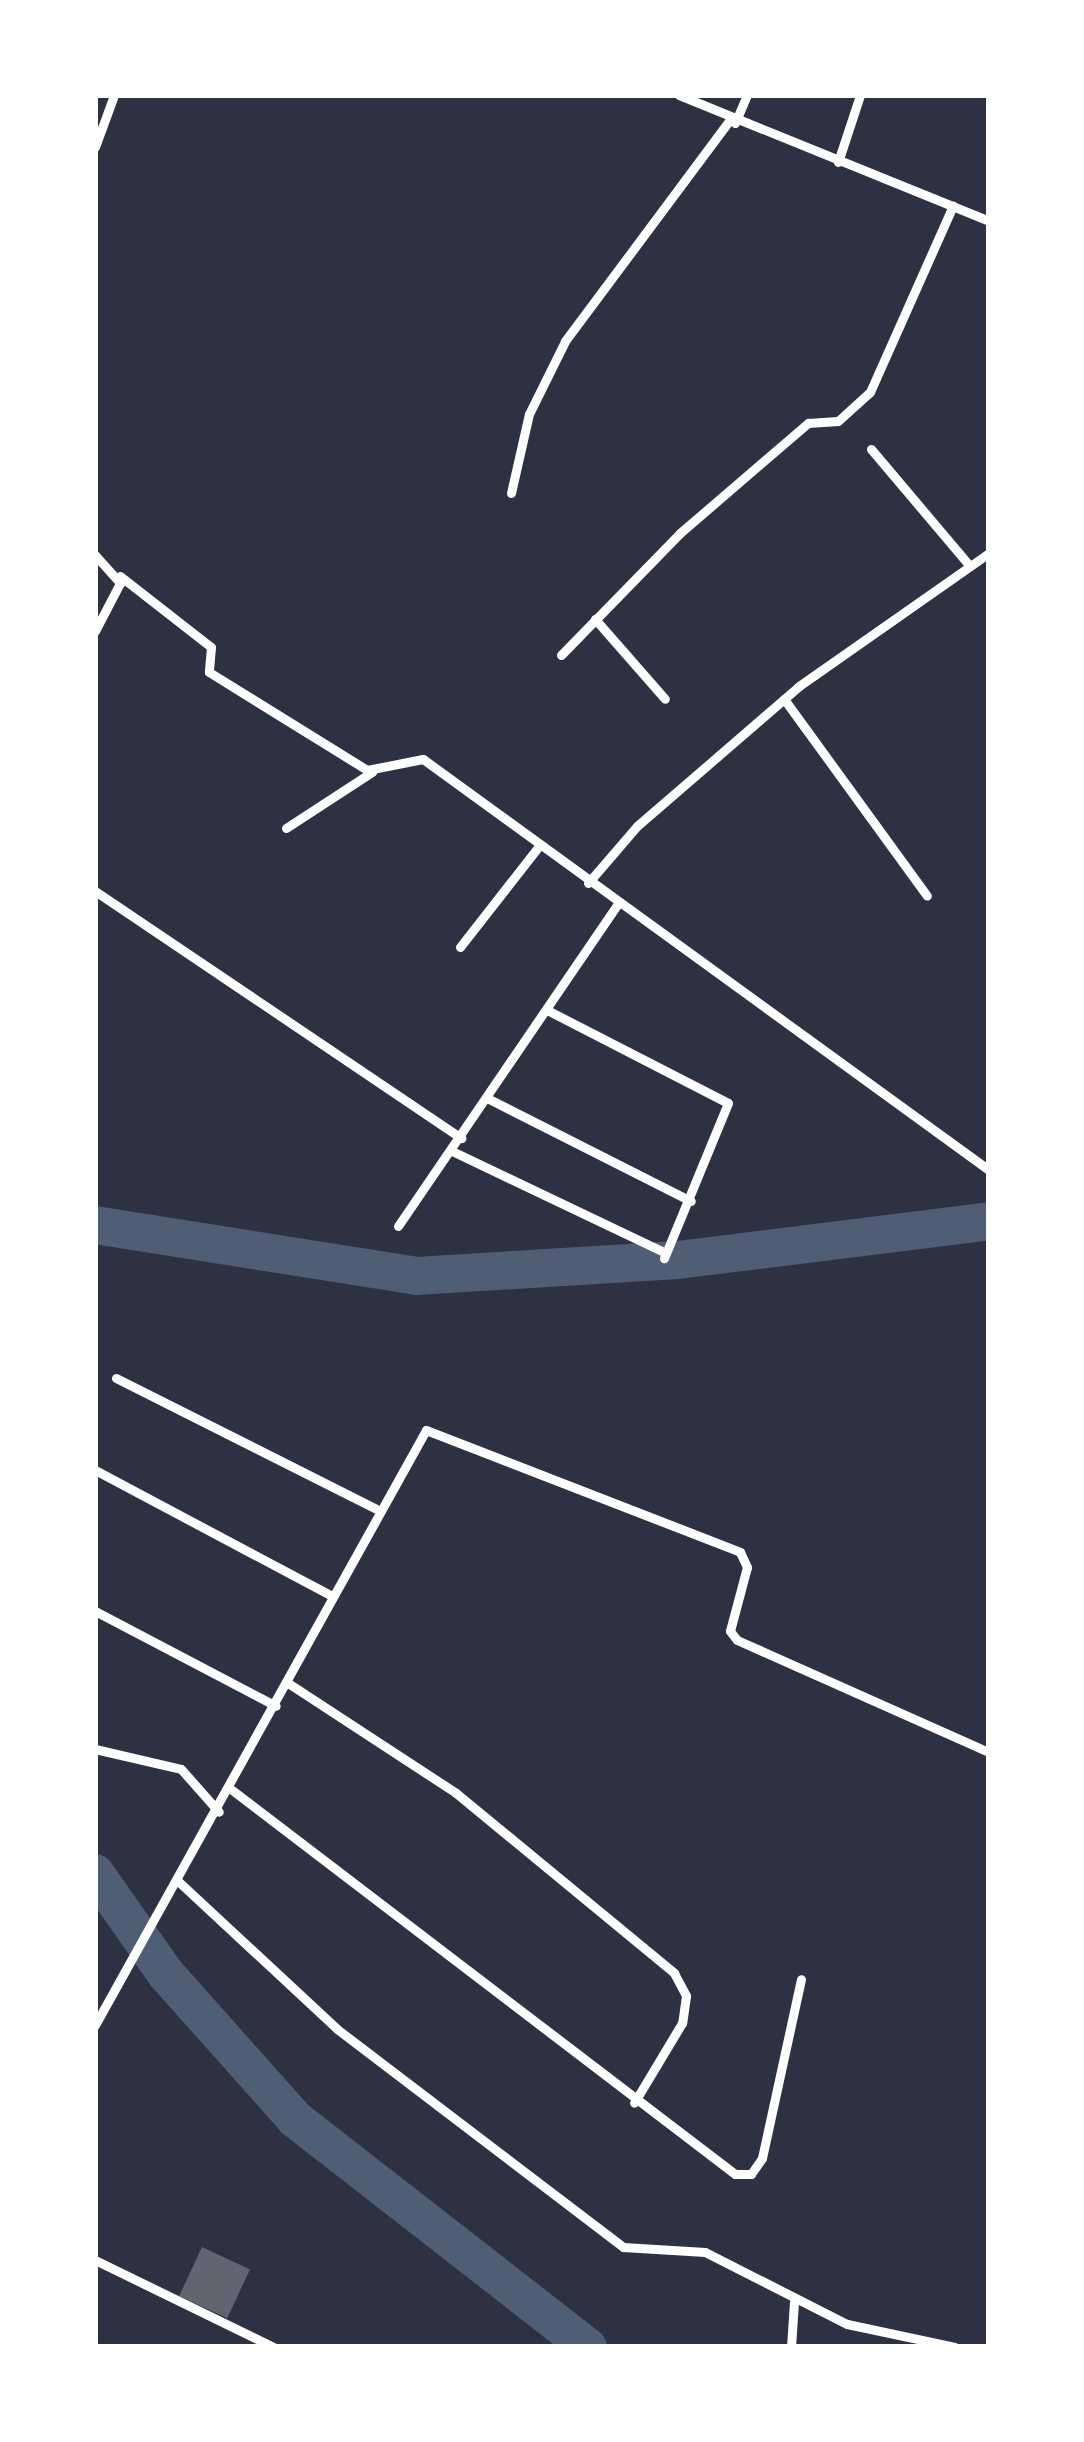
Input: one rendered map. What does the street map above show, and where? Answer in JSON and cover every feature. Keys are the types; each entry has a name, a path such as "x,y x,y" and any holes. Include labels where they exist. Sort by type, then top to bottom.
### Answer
{"street":[{"path":"95,148 114,95"},
{"path":"679,95 732,122 988,219"},
{"path":"511,494 529,414 564,340 732,122 747,95"},
{"path":"838,162 860,95"},
{"path":"561,654 808,423 838,421 870,392 953,206"},
{"path":"871,449 970,566"},
{"path":"588,884 637,826 784,699 989,553"},
{"path":"95,555 211,648 209,672 372,772"},
{"path":"95,631 120,576"},
{"path":"595,619 666,699"},
{"path":"784,699 927,896"},
{"path":"286,828 372,772 417,756 588,884 989,1170"},
{"path":"460,948 538,846"},
{"path":"95,891 462,1138"},
{"path":"398,1226 489,1099 618,903"},
{"path":"452,1151 664,1256 691,1201 728,1103 549,1010"},
{"path":"489,1099 691,1201"},
{"path":"116,1378 376,1510"},
{"path":"95,2024 232,1790 376,1510 426,1430 486,1449 740,1552 746,1567 732,1636 989,1752"},
{"path":"95,1470 332,1596"},
{"path":"95,1612 276,1706"},
{"path":"288,1682 471,1804 674,1973 686,1996 682,2023 634,2103"},
{"path":"95,1750 181,1769 219,1812"},
{"path":"232,1790 724,2169 751,2174 762,2158 801,1979"},
{"path":"179,1882 336,2029 623,2247 705,2252 794,2302 954,2347"},
{"path":"95,2260 272,2347"},
{"path":"791,2347 794,2302"}],"building":[{"path":"202,2247 250,2269 227,2318 179,2296"}],"waterway":[{"path":"95,1225 416,1276 678,1260 989,1221"},
{"path":"95,1873 166,1974 295,2119 588,2347"}]}
